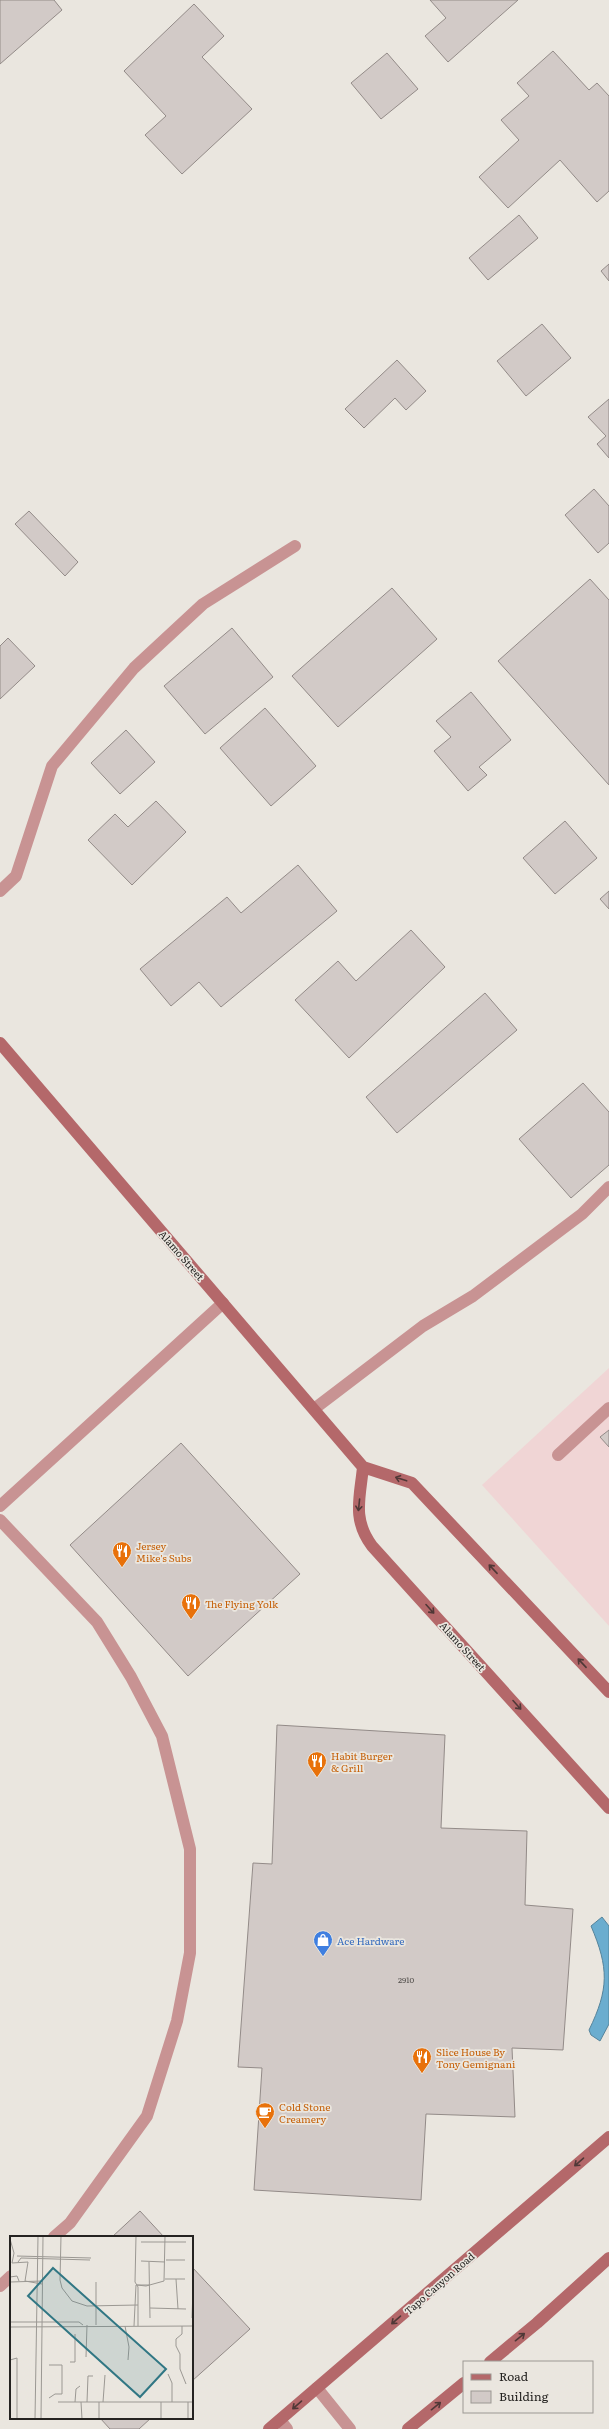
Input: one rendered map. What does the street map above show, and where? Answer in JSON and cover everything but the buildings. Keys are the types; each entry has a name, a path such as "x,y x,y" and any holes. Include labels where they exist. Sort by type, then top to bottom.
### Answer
{"main road":[{"name":"Alamo Street","path":"0,1043 363,1467 358,1515 362,1533 368,1542 609,1808"},
{"path":"363,1467 412,1483 609,1692"},
{"name":"Tapo Canyon Road","path":"269,2429 284,2424 317,2388 609,2137"},
{"path":"491,2361 537,2323 609,2258"},
{"path":"408,2429 463,2384"}],"lane":[{"path":"0,891 16,876 52,766 134,668 203,604 295,546"},
{"path":"314,1409 423,1326 473,1296 582,1214 609,1188"},
{"path":"0,1506 223,1303"},
{"path":"558,1455 609,1408"},
{"path":"0,1520 97,1622 131,1677 162,1736 190,1849 190,1953 177,2021 147,2116 70,2223 55,2236"},
{"path":"0,2286 10,2277"},
{"path":"317,2388 350,2429"}],"shaded area":[{"path":"609,1368 609,1626 482,1485"}],"water":[{"path":"602,1917 609,1926 609,2024 600,2041 591,2035 589,2030 600,2002 604,1978 604,1967 601,1954 591,1926"}],"place":[{"name":"Jersey Mike's Subs","path":"122,1568"},
{"name":"The Flying Yolk","path":"191,1620"},
{"name":"Habit Burger & Grill","path":"317,1778"},
{"name":"Ace Hardware","path":"323,1957"},
{"name":"Slice House By Tony Gemignani","path":"422,2074"},
{"name":"Cold Stone Creamery","path":"265,2129"}]}
